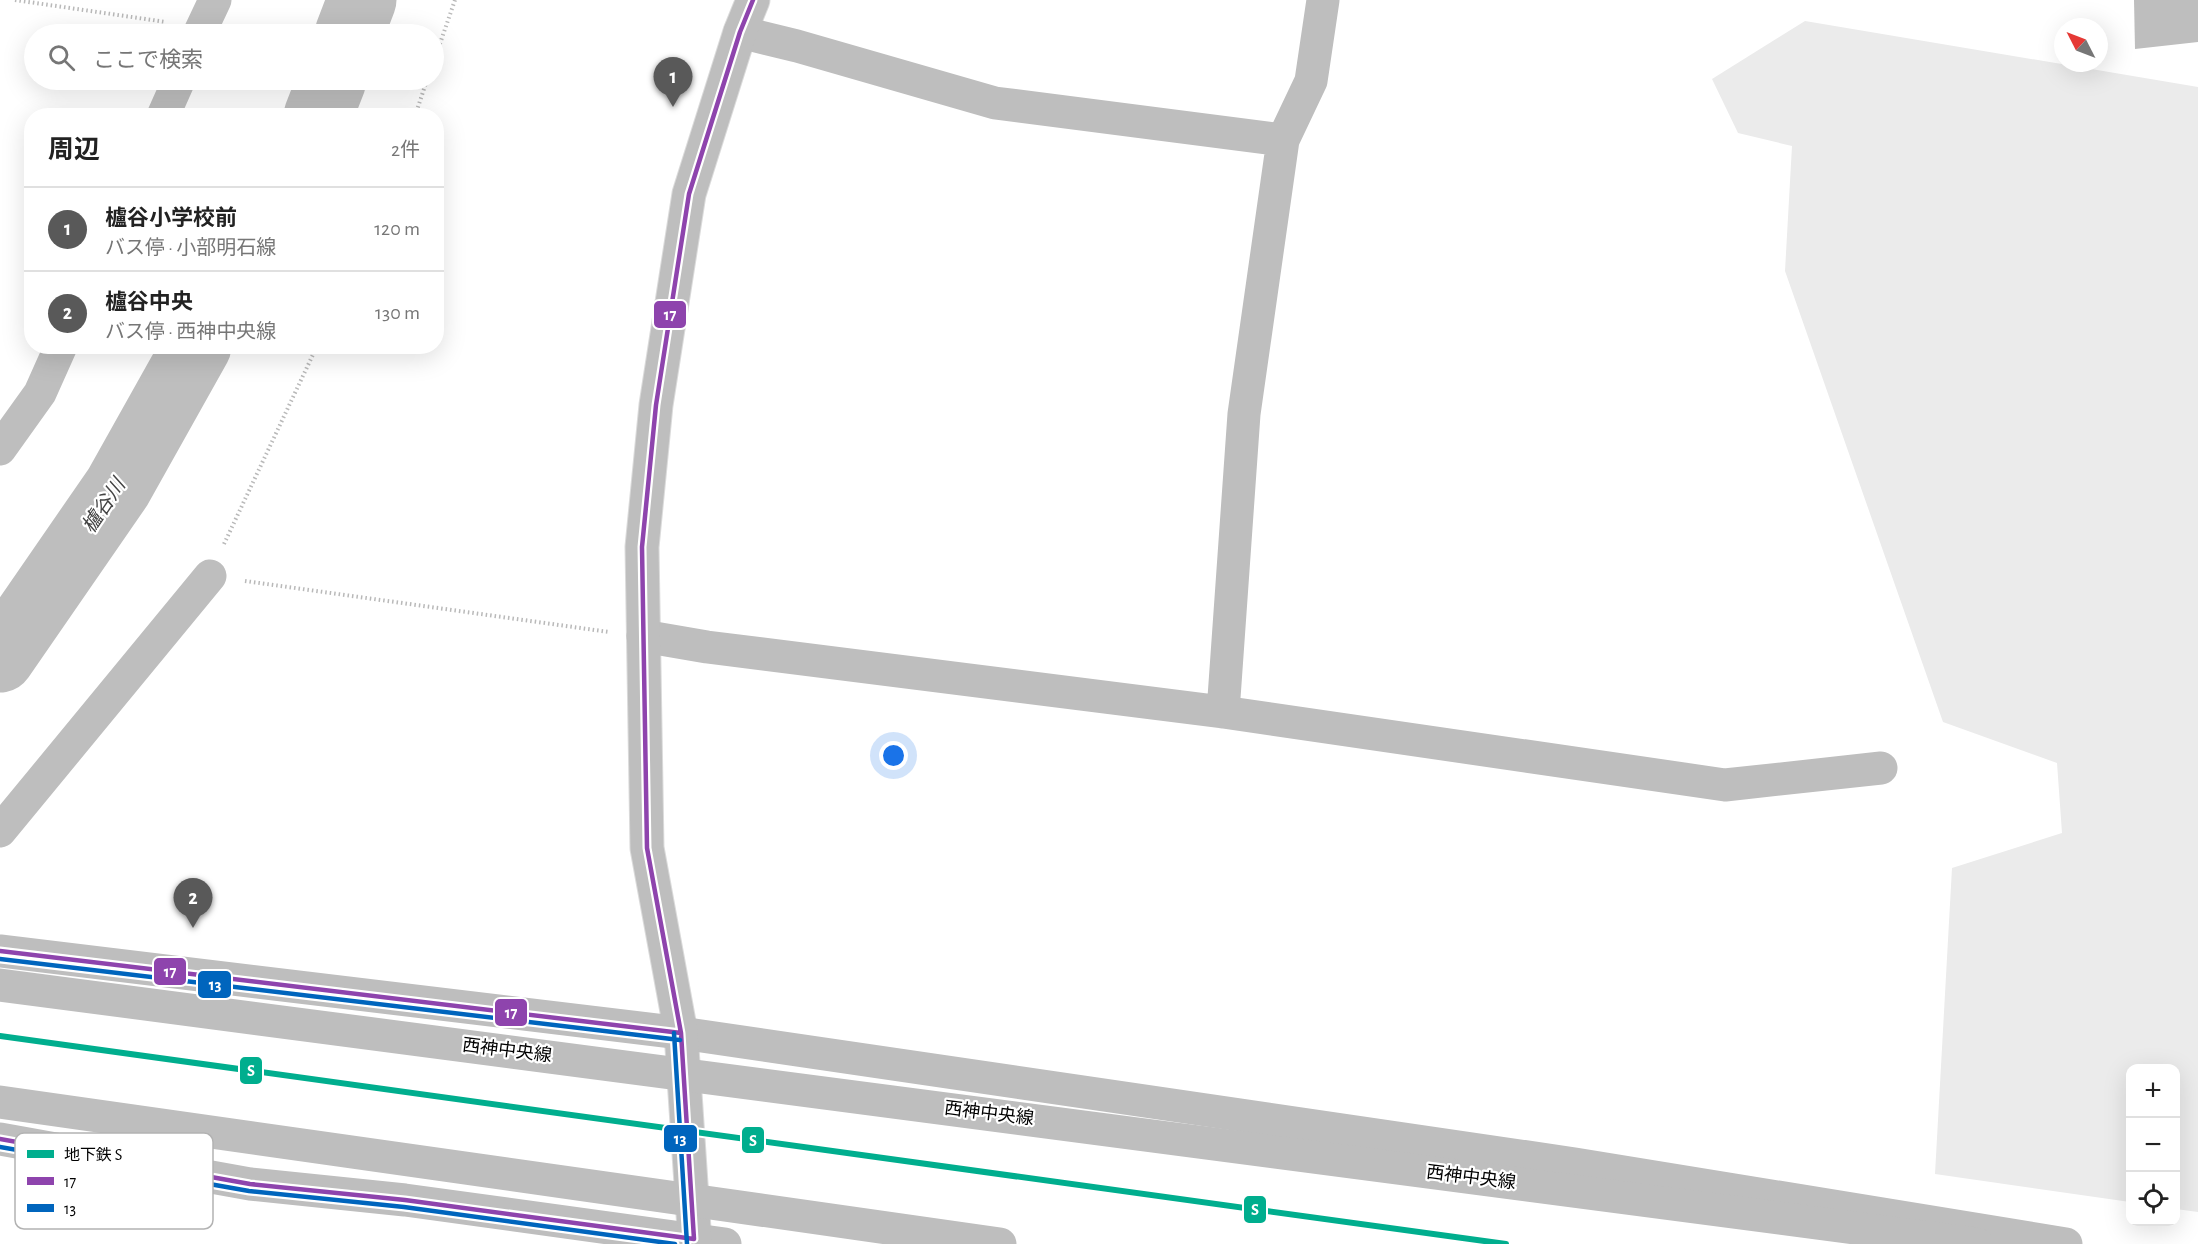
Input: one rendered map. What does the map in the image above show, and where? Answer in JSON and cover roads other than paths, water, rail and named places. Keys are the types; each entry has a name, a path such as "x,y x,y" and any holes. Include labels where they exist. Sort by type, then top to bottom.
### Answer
{"street":[{"path":"694,1242 681,1033 647,848 642,547 656,405 688,194 740,32 753,0"},
{"path":"1223,712 1244,414 1283,140 1311,81 1323,0"},
{"path":"740,32 797,46 995,103 1283,140"},
{"path":"167,108 175,90"},
{"path":"0,449 40,393 57,354"},
{"path":"0,831 210,576"},
{"path":"642,636 707,647 1223,712 1725,785 1881,768"},
{"path":"0,951 681,1033 1564,1162 2066,1244"},
{"name":"西神中央線","path":"0,985 1977,1244"},
{"path":"0,1102 1000,1244"},
{"path":"0,1139 15,1142"},
{"path":"213,1177 250,1184 405,1200 694,1242 725,1244"}],"waterway":[{"name":"櫨谷川","path":"353,24 362,0"},
{"name":"櫨谷川","path":"321,108 328,90"},
{"name":"櫨谷川","path":"0,658 118,487 193,354"}],"metro line":[{"name":"S","path":"0,1036 1506,1244"}],"place":[{"name":"櫨谷小学校前","path":"673,107"},
{"name":"櫨谷中央","path":"193,928"}]}
